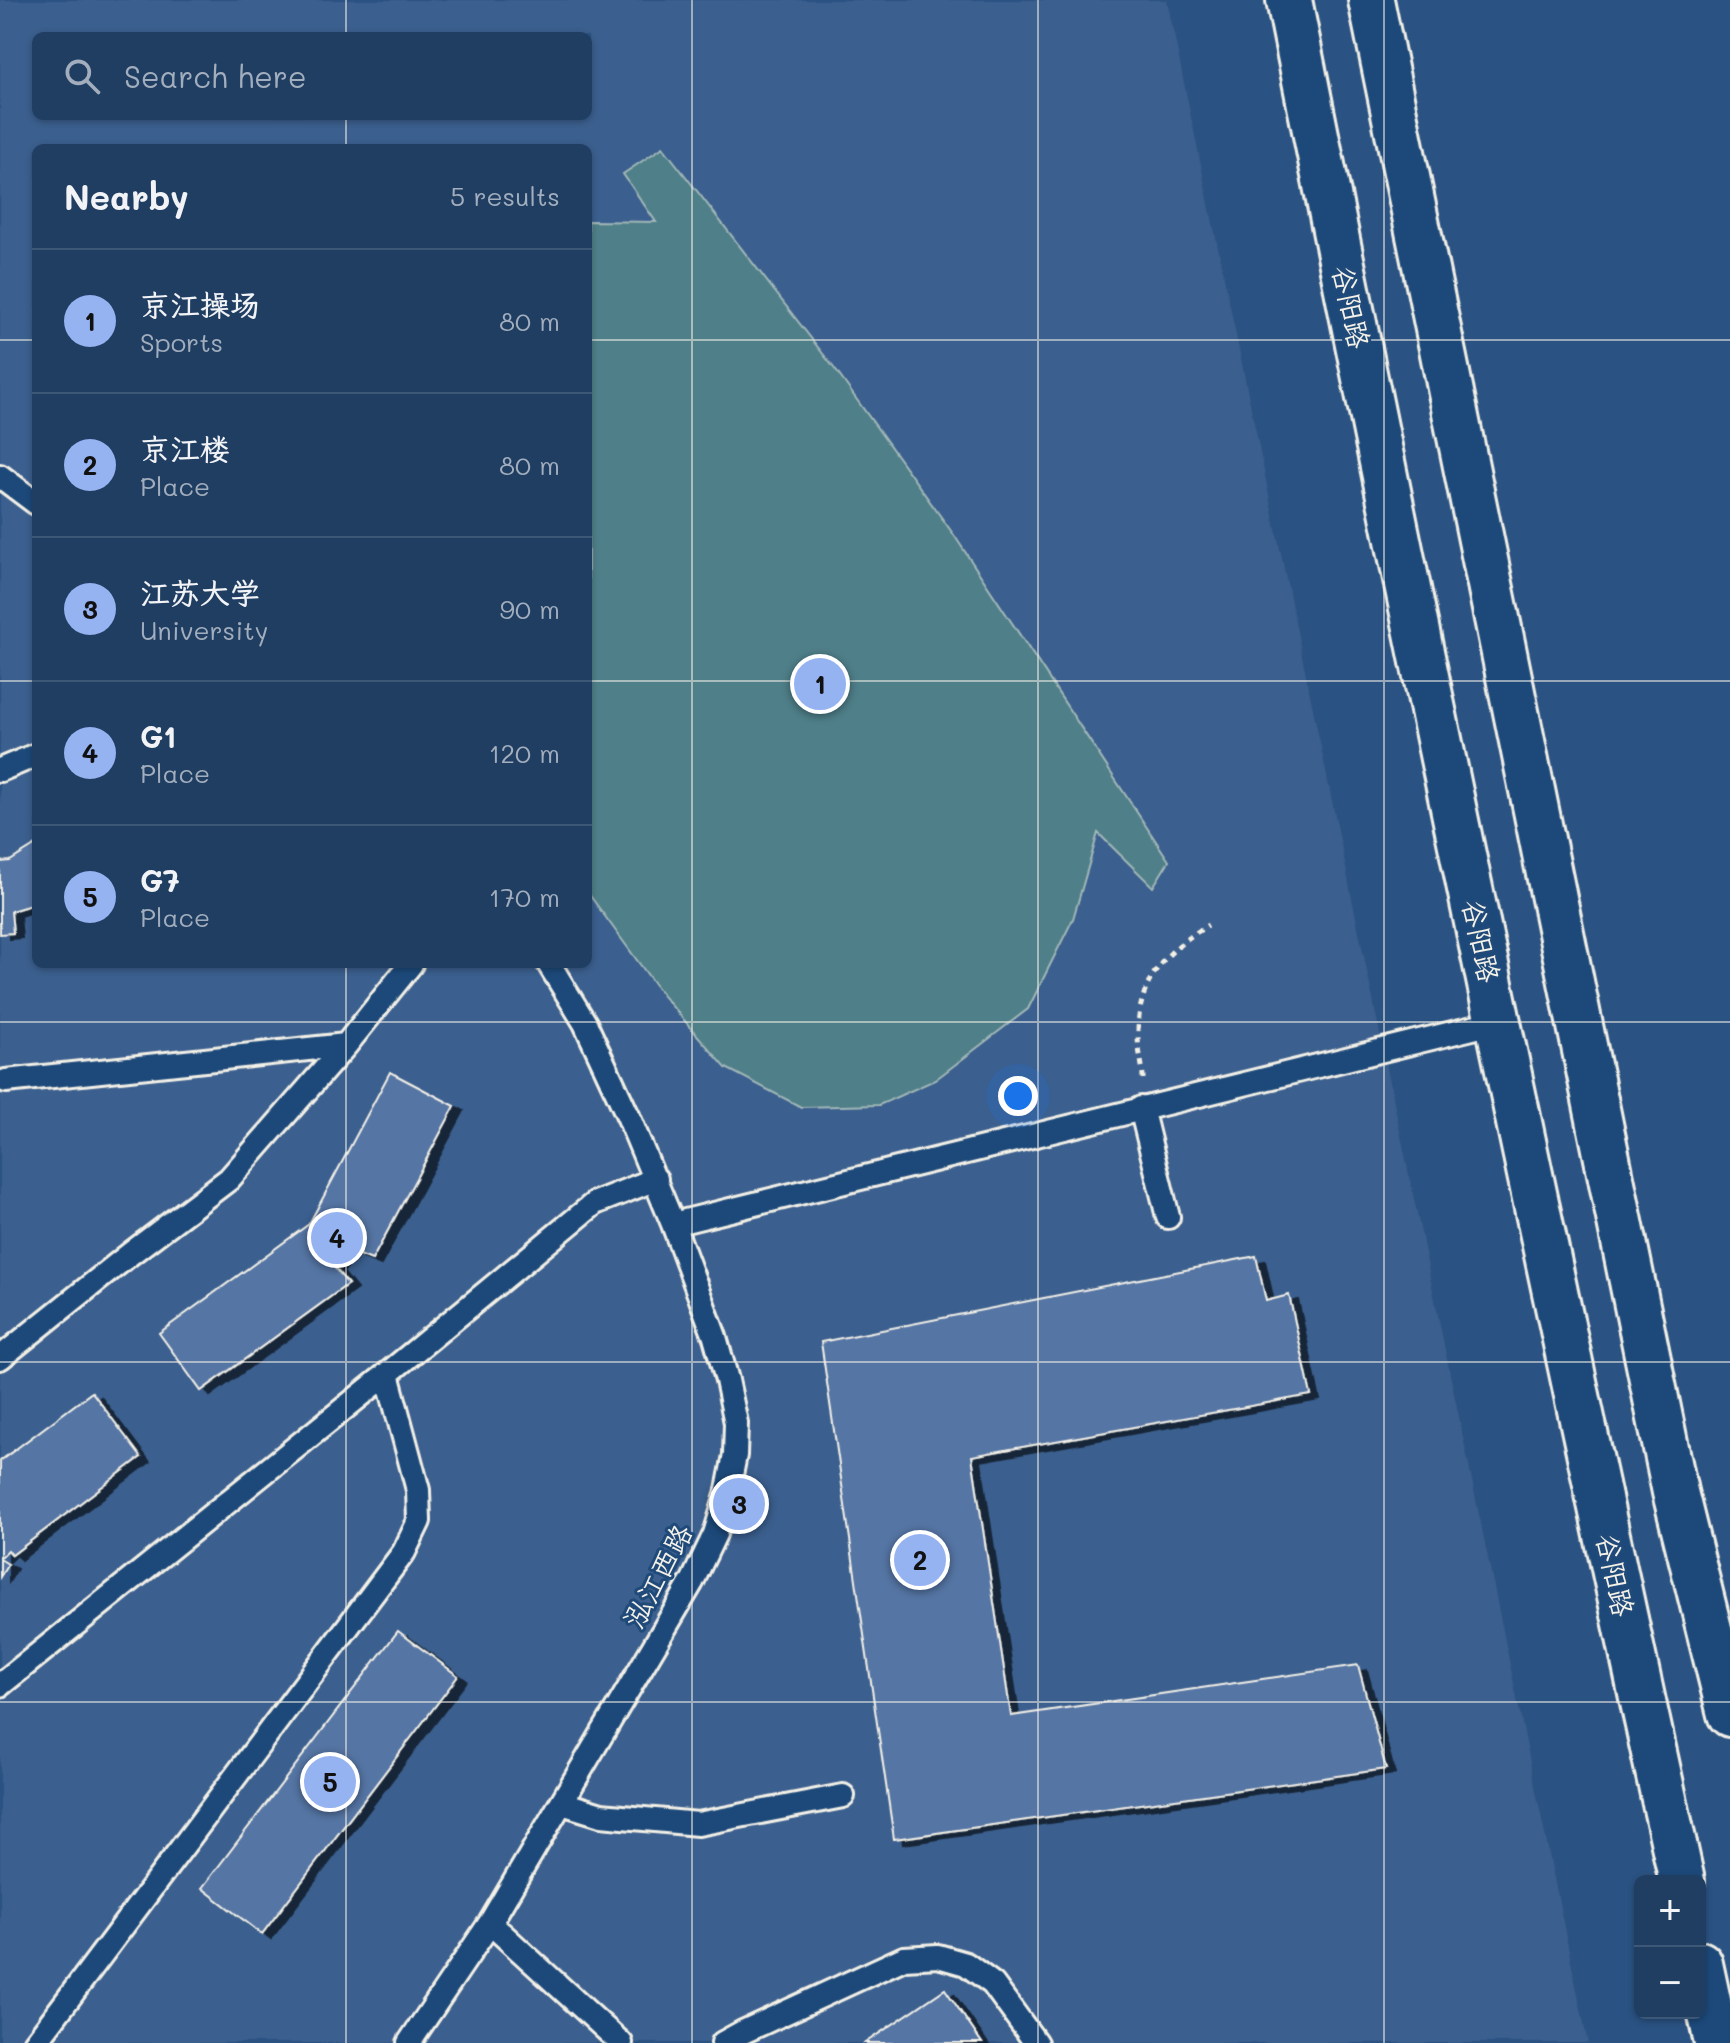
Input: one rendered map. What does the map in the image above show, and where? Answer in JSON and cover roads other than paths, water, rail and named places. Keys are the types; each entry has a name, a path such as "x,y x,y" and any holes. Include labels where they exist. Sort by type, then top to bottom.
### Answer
{"main road":[{"name":"谷阳路","path":"1289,0 1497,1022 1681,1875"},
{"path":"1371,0 1675,1492 1730,1714"},
{"path":"1706,1992 1717,2043"}],"lane":[{"path":"0,476 32,500"},
{"path":"0,770 32,757"},
{"path":"0,1358 229,1179 346,1045 408,968"},
{"name":"泓江西路","path":"409,2043 490,1923 692,1582 715,1534 735,1455 736,1423 715,1337 673,1224 656,1179 585,1023 551,968"},
{"path":"673,1224 1497,1022"},
{"path":"6,1081 346,1045"},
{"path":"1141,1108 1168,1217"},
{"path":"0,1685 595,1203 656,1179"},
{"path":"35,2043 404,1552 419,1521 418,1490 387,1374"},
{"path":"562,1803 601,1815 698,1824 843,1796"},
{"path":"490,1923 621,2043"},
{"path":"723,2043 904,1958 938,1956 966,1964 993,1984 1036,2043"}],"place":[{"name":"京江操场","path":"820,684"},
{"name":"G1","path":"337,1238"},
{"name":"江苏大学","path":"739,1504"},
{"name":"京江楼","path":"920,1560"},
{"name":"G7","path":"330,1782"}]}
